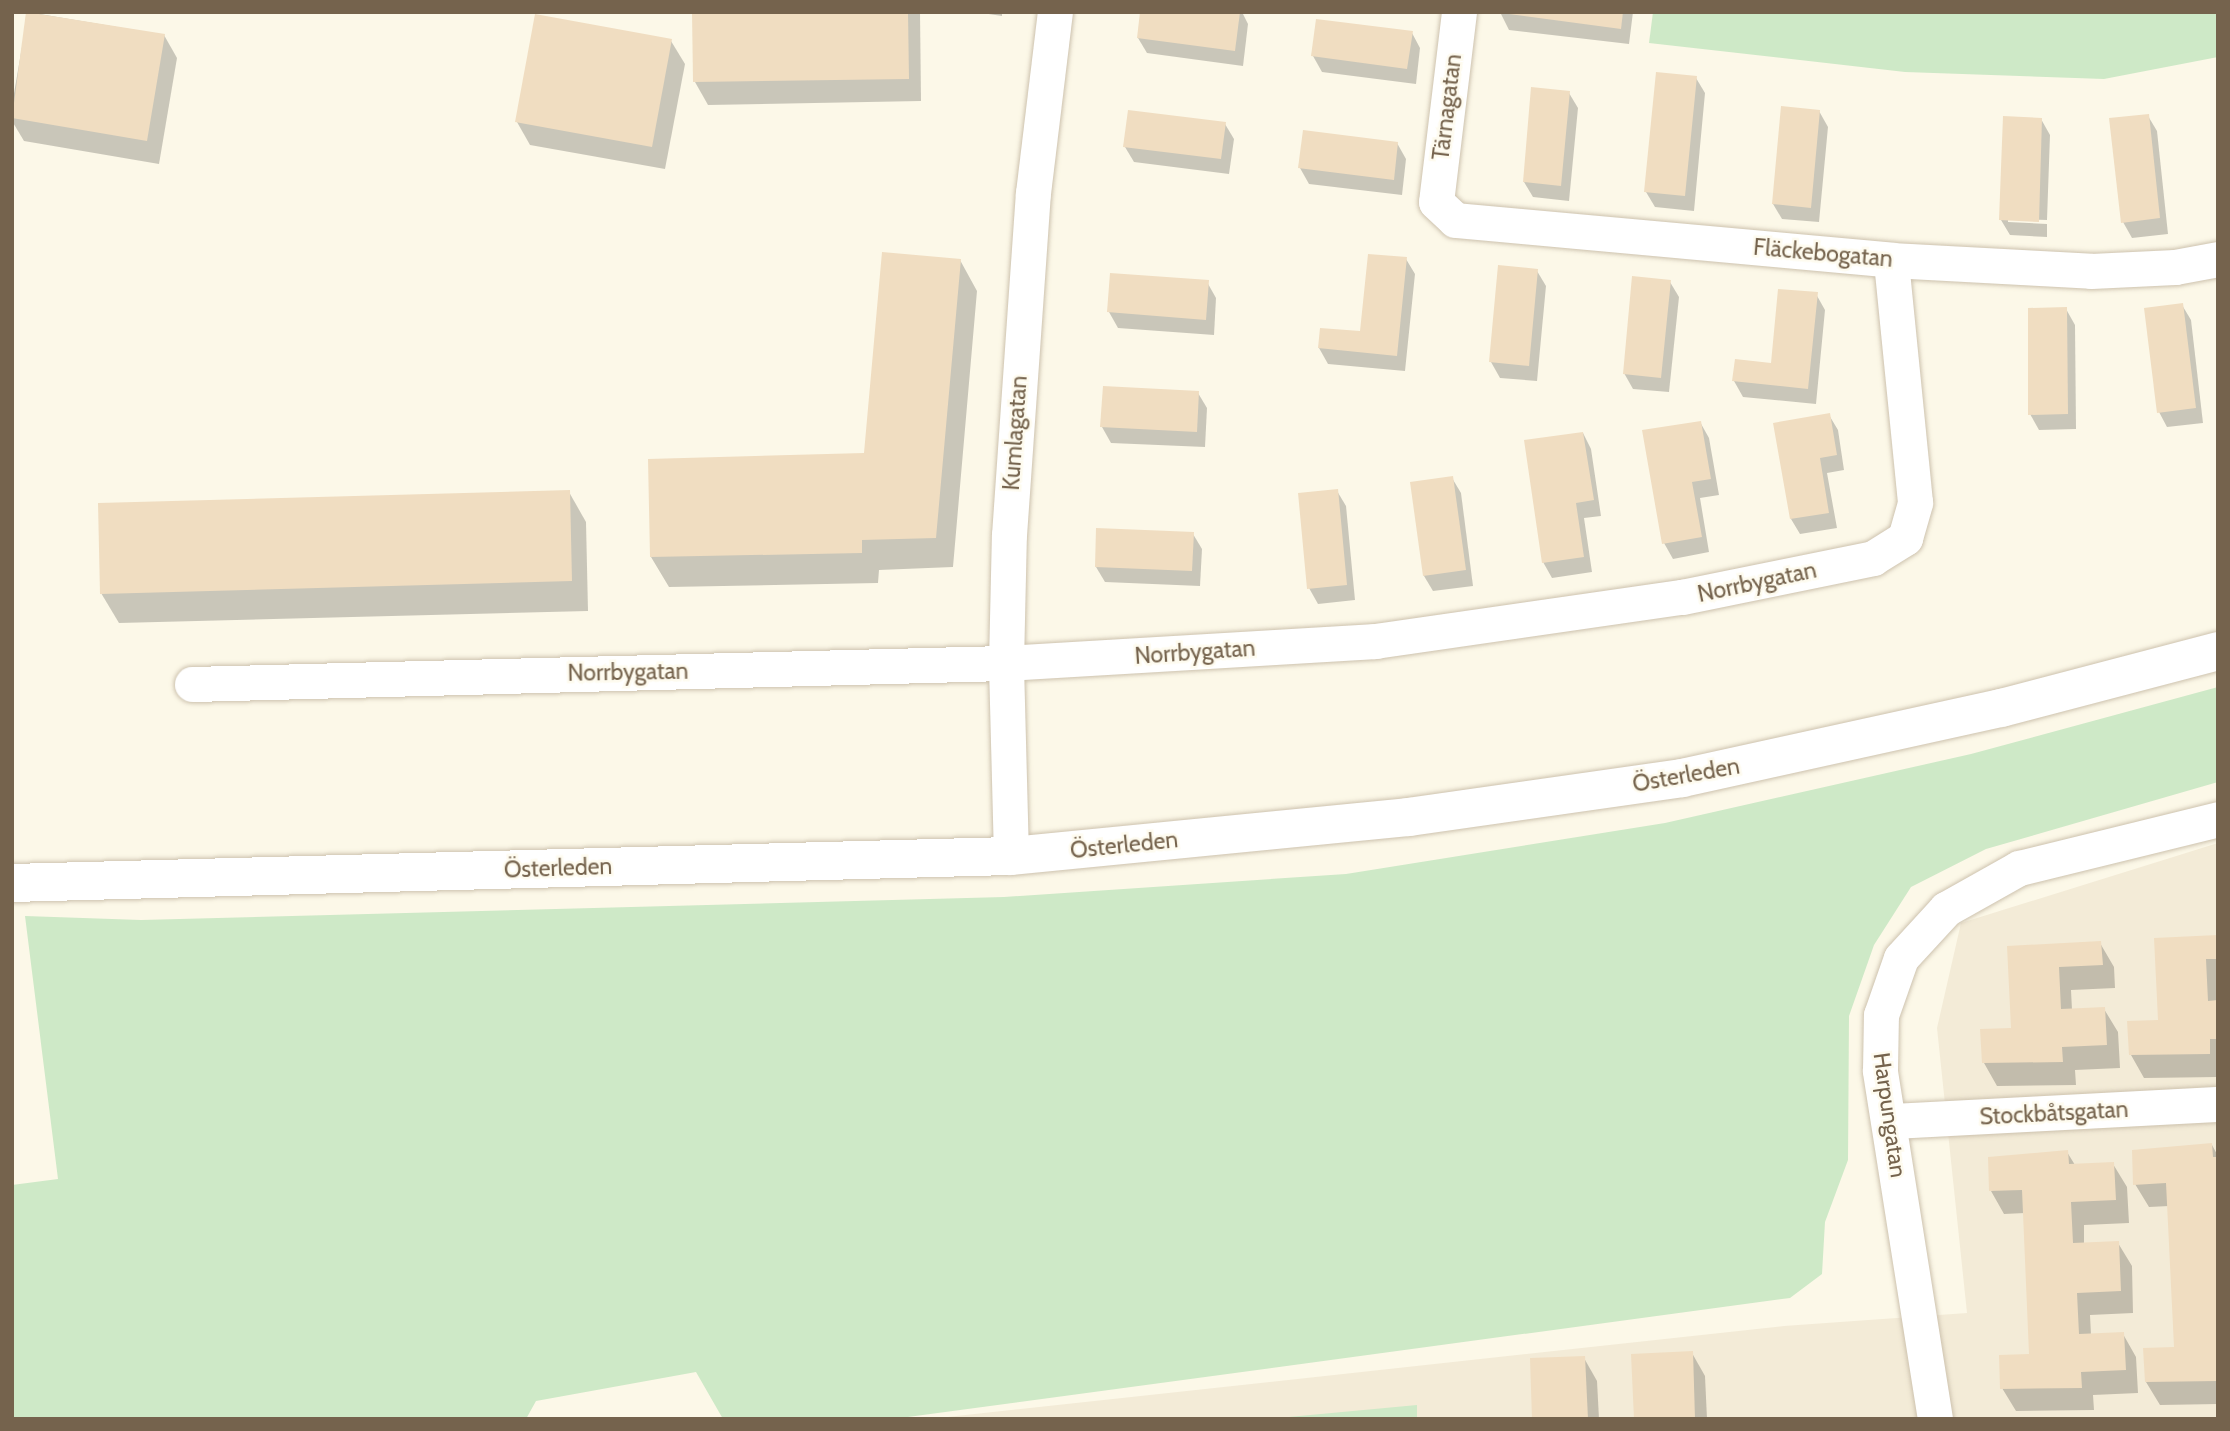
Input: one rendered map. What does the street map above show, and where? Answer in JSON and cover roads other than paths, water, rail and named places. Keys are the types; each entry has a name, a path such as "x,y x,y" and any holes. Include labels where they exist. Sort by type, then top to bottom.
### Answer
{"main road":[{"name":"Österleden","path":"12,883 1011,856 1409,817 1682,778 2001,708 2218,651"}],"street":[{"name":"Kumlagatan","path":"1011,856 1006,663 1022,322 1055,12"},
{"name":"Tärnagatan","path":"1436,202 1459,12"},
{"name":"Fläckebogatan","path":"1436,202 1455,220 1891,260 2091,271 2175,267 2218,260"},
{"name":"Norrbygatan","path":"192,684 1006,663 1375,640 1682,597 1873,558 1905,538 1915,502 1891,260"},
{"name":"Harpungatan","path":"1936,1419 1891,1121 1880,1070 1881,1015 1902,958 1946,909 2019,868 2218,819"},
{"name":"Stockbåtsgatan","path":"1891,1121 2218,1104"}]}
